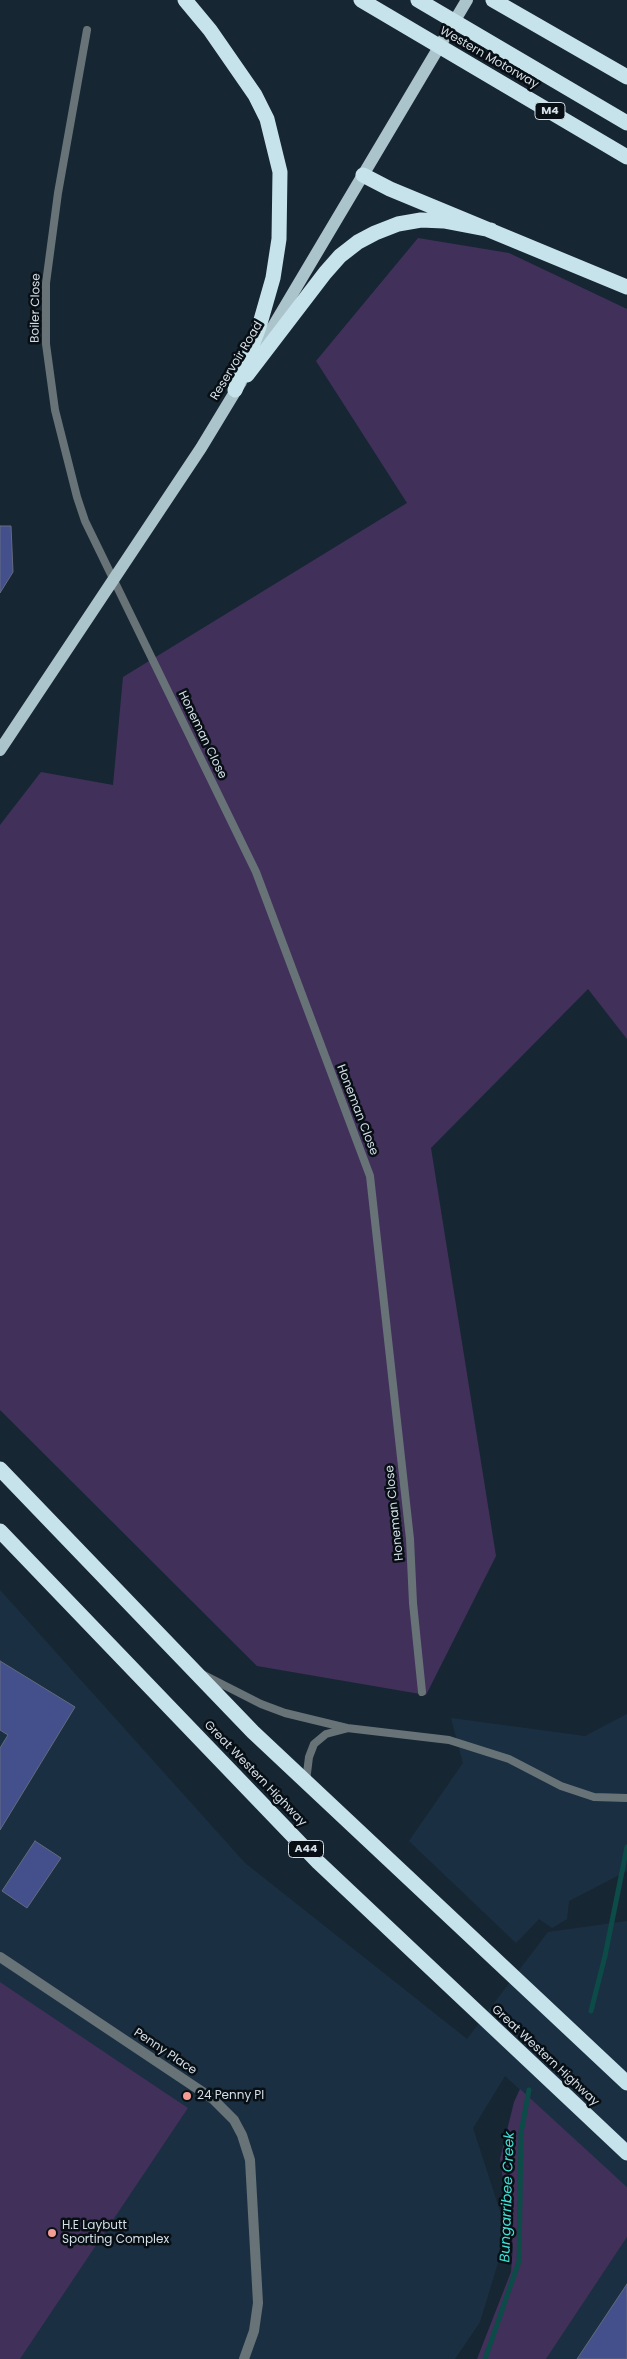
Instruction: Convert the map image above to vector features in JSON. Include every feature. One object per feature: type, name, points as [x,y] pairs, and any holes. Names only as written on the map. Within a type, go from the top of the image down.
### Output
[{"type":"highway","points":[[185,0],[225,50],[256,95],[267,119],[280,172],[279,239],[273,278],[259,327],[235,390]]},
{"type":"highway","name":"Western Motorway","points":[[361,0],[627,157]]},
{"type":"highway","points":[[493,0],[627,77]]},
{"type":"highway","name":"Western Motorway","points":[[422,2],[627,123]]},
{"type":"highway","points":[[363,176],[390,190],[627,286]]},
{"type":"highway","points":[[235,390],[325,273],[340,256],[358,242],[398,224],[421,220],[444,221],[491,230]]},
{"type":"highway","points":[[0,1469],[187,1666],[253,1732],[627,2083]]},
{"type":"highway","name":"Great Western Highway","points":[[0,1531],[318,1862],[627,2153]]},
{"type":"main road","name":"Reservoir Road","points":[[0,750],[201,448],[467,0]]},
{"type":"main road","name":"Reservoir Road","points":[[0,745],[14,727]]},
{"type":"street","name":"Penny Place","points":[[0,1957],[212,2099],[234,2120],[242,2135],[250,2160],[258,2303],[254,2331],[244,2359]]},
{"type":"lane","name":"Boiler Close","points":[[86,30],[50,247],[46,283],[46,344],[55,410],[77,497],[86,521],[114,577]]},
{"type":"lane","name":"Honeman Close","points":[[114,577],[256,872],[370,1176],[410,1539],[413,1603],[422,1692]]},
{"type":"lane","points":[[187,1666],[261,1704],[347,1728],[449,1740],[509,1759],[561,1786],[594,1796],[627,1798]]},
{"type":"lane","points":[[306,1782],[309,1757],[314,1744],[326,1734],[347,1728]]},
{"type":"shaded area","points":[[418,238],[509,253],[627,309],[627,1039],[588,989],[431,1148],[496,1556],[426,1695],[257,1666],[0,1410],[0,825],[41,772],[113,785],[123,677],[407,503],[316,361]]},
{"type":"shaded area","points":[[0,1590],[245,1863],[467,2039],[548,1932],[627,1921],[627,2187],[505,2076],[473,2128],[507,2233],[480,2322],[455,2359],[20,2359],[188,2108],[0,1982]]},
{"type":"shaded area","points":[[627,1714],[627,1871],[569,1901],[567,1919],[552,1928],[539,1919],[516,1943],[409,1841],[463,1763],[451,1718],[585,1736]]},
{"type":"shaded area","name":"H.E Laybutt Sporting Complex","points":[[0,1982],[188,2108],[20,2359],[0,2359]]},
{"type":"shaded area","points":[[520,2089],[627,2187],[627,2237],[546,2359],[477,2359],[511,2272],[513,2246],[500,2159],[514,2102]]},
{"type":"shaded area","points":[[627,2237],[627,2359],[546,2359]]},
{"type":"building","points":[[0,526],[11,526],[13,572],[0,593]]},
{"type":"building","points":[[0,1661],[75,1707],[0,1830],[0,1748],[8,1735],[0,1730]]},
{"type":"building","points":[[35,1841],[61,1858],[27,1908],[2,1891]]},
{"type":"building","points":[[627,2284],[627,2359],[577,2359]]},
{"type":"waterway","name":"Bungarribee Creek","points":[[591,2011],[605,1956],[627,1847]]},
{"type":"waterway","name":"Bungarribee Creek","points":[[485,2359],[519,2261],[521,2133],[529,2090]]},
{"type":"place","name":"24 Penny Pl","points":[[187,2096]]},
{"type":"place","name":"H.E Laybutt Sporting Complex","points":[[52,2233]]}]
